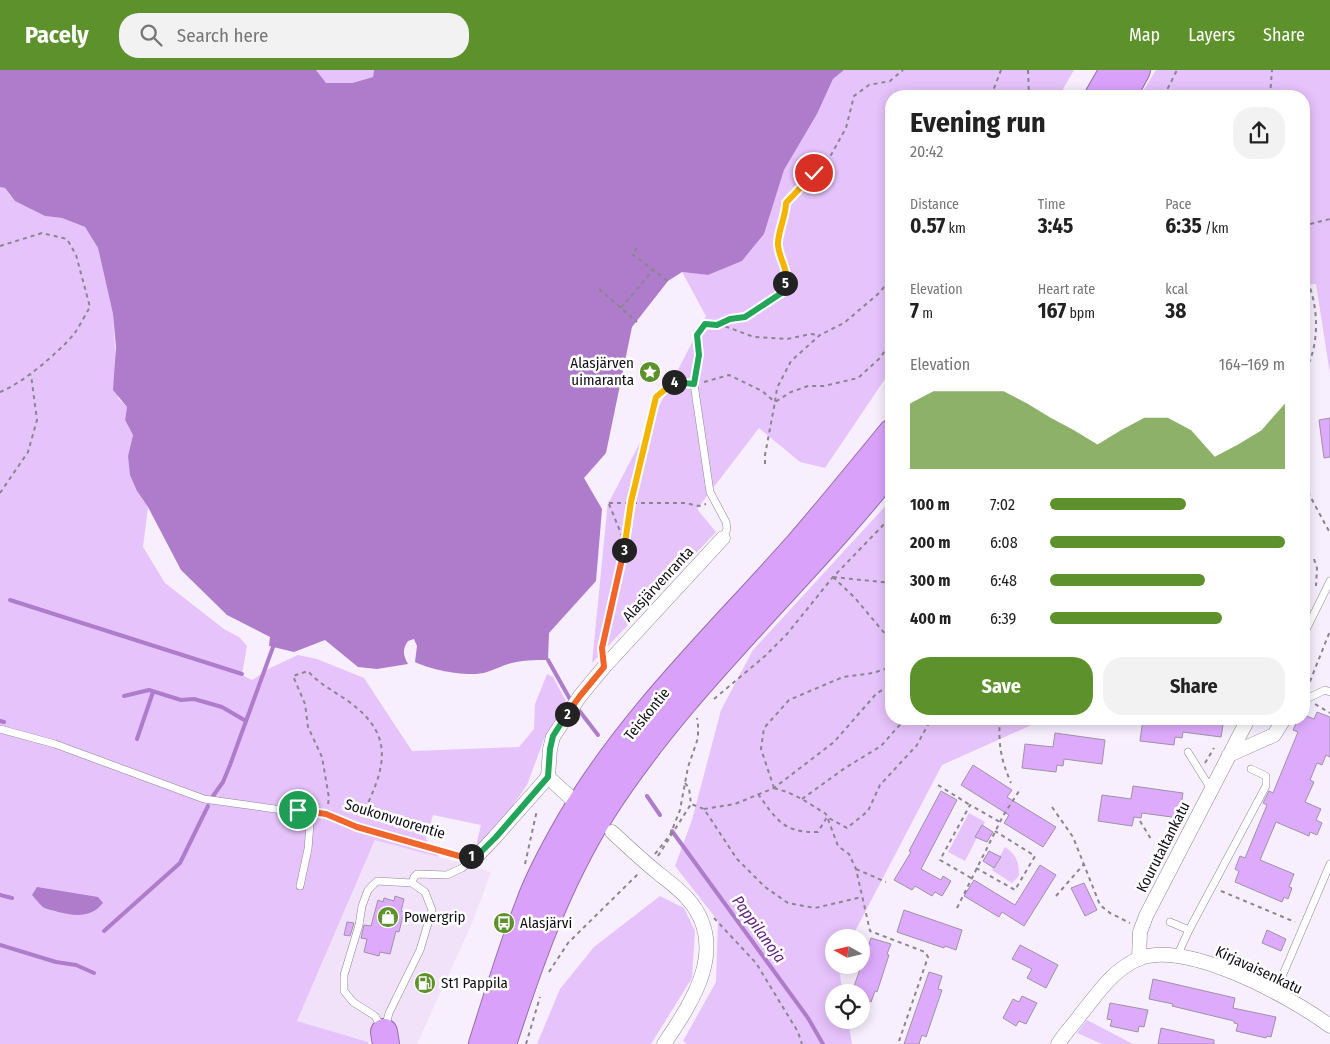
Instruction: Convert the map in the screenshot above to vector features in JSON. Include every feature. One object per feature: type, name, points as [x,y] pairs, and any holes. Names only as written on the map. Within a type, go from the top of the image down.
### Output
[{"type":"highway","points":[[1101,90],[1113,70]]},
{"type":"highway","points":[[1126,90],[1137,70]]},
{"type":"highway","name":"Teiskontie","points":[[482,1044],[529,903],[546,866],[598,777],[644,716],[691,661],[797,545],[885,440]]},
{"type":"highway","name":"Teiskontie","points":[[502,1044],[525,976],[558,893],[603,812],[649,746],[691,694],[817,556],[885,475]]},
{"type":"highway","points":[[463,1044],[470,1036],[475,1025],[517,913],[529,903]]},
{"type":"street","name":"Alasjärvenranta","points":[[548,777],[553,736],[580,696],[604,667],[723,538]]},
{"type":"street","name":"Kourutaltankatu","points":[[1139,959],[1141,929],[1157,892],[1245,725]]},
{"type":"street","points":[[1229,755],[1274,735],[1280,725]]},
{"type":"street","points":[[476,857],[548,777],[572,799]]},
{"type":"street","points":[[612,832],[687,898],[699,916],[705,936],[706,952],[703,974],[690,1004],[664,1044]]},
{"type":"street","name":"Kirjavaisenkatu","points":[[1058,1044],[1110,978],[1139,959],[1154,955],[1177,956],[1214,965],[1284,996],[1330,1026]]},
{"type":"lane","points":[[697,335],[699,355],[694,384],[710,492],[726,522],[723,538]]},
{"type":"lane","points":[[1310,622],[1330,581]]},
{"type":"lane","points":[[1310,696],[1324,690],[1330,692]]},
{"type":"lane","name":"Soukonvuorentie","points":[[0,729],[55,744],[204,799],[282,810],[304,809],[326,814],[357,827],[459,856],[476,857]]},
{"type":"lane","points":[[1188,752],[1212,789]]},
{"type":"lane","points":[[1177,956],[1266,786],[1266,776],[1251,769]]},
{"type":"lane","points":[[300,886],[308,849],[311,811]]},
{"type":"lane","points":[[412,883],[414,877],[418,874],[439,876],[454,873],[476,857]]},
{"type":"lane","points":[[1275,993],[1330,864]]},
{"type":"lane","points":[[377,881],[412,883],[425,892],[432,910],[420,950],[389,1013],[385,1038],[375,1016],[353,1002],[344,991],[344,975],[368,890],[377,881]]},
{"type":"lane","points":[[1170,922],[1189,930]]},
{"type":"path","points":[[717,325],[730,319],[745,317],[783,292],[787,276],[778,244],[786,203],[830,155],[846,128],[854,96],[869,85],[890,81],[903,70]]},
{"type":"path","points":[[993,90],[1001,70]]},
{"type":"path","points":[[1028,70],[1029,90]]},
{"type":"path","points":[[1167,90],[1177,70]]},
{"type":"path","points":[[1270,90],[1272,70]]},
{"type":"path","points":[[1310,224],[1330,218]]},
{"type":"path","points":[[0,246],[42,232],[67,239],[76,255],[90,307],[74,334],[31,375],[11,388],[0,392]]},
{"type":"path","points":[[637,248],[632,254],[668,281]]},
{"type":"path","points":[[621,308],[654,270]]},
{"type":"path","points":[[765,464],[777,388],[791,361],[820,335],[844,323],[878,294],[885,285]]},
{"type":"path","points":[[1310,286],[1317,319],[1312,361],[1310,364]]},
{"type":"path","points":[[599,289],[637,322]]},
{"type":"path","points":[[697,335],[705,324],[717,325],[754,337],[787,339],[811,334],[820,335]]},
{"type":"path","points":[[775,402],[791,392],[808,386],[824,386],[858,378],[880,358],[885,351]]},
{"type":"path","points":[[0,493],[28,452],[37,420],[31,375]]},
{"type":"path","points":[[604,667],[602,648],[625,543],[631,502],[656,397],[673,382],[694,384],[729,375],[762,391],[775,402]]},
{"type":"path","points":[[1310,496],[1330,532]]},
{"type":"path","points":[[625,543],[608,502],[685,503],[700,506]]},
{"type":"path","points":[[710,702],[765,656],[787,634],[833,577],[885,523]]},
{"type":"path","points":[[1314,559],[1317,568],[1316,609]]},
{"type":"path","points":[[833,577],[885,582]]},
{"type":"path","points":[[833,577],[855,598],[885,634]]},
{"type":"path","points":[[1310,685],[1330,631]]},
{"type":"path","points":[[774,788],[761,749],[764,728],[790,700],[843,677],[873,673],[885,669]]},
{"type":"path","points":[[326,814],[329,798],[322,757],[308,727],[305,704],[293,676],[308,671],[317,682],[350,702],[372,722],[380,735],[381,769],[377,785],[357,827]]},
{"type":"path","points":[[691,804],[704,809],[735,804],[774,788],[834,742],[876,694],[885,688]]},
{"type":"path","points":[[1310,701],[1321,709],[1330,712]]},
{"type":"path","points":[[802,799],[845,768],[881,746],[900,725]]},
{"type":"path","points":[[774,788],[802,799],[847,828],[868,811],[880,785],[917,745],[928,725]]},
{"type":"path","points":[[1000,725],[1002,761],[1011,783]]},
{"type":"path","points":[[1201,772],[1214,748]]},
{"type":"path","points":[[654,856],[657,858],[691,804],[688,788],[685,783]]},
{"type":"path","points":[[938,785],[1000,822]]},
{"type":"path","points":[[957,908],[1000,822],[1021,788]]},
{"type":"path","points":[[758,794],[776,819],[789,829],[803,833],[818,832],[828,817]]},
{"type":"path","points":[[970,805],[940,860],[971,878]]},
{"type":"path","points":[[1052,808],[1073,837],[1100,905],[1110,913],[1141,929]]},
{"type":"path","points":[[523,869],[537,809]]},
{"type":"path","points":[[704,809],[737,858],[765,887],[788,903],[815,908],[862,896]]},
{"type":"path","points":[[828,817],[838,846],[849,854],[856,870],[870,931],[925,952],[928,957],[898,1044]]},
{"type":"path","points":[[1140,820],[1151,839]]},
{"type":"path","points":[[976,868],[1015,890],[1035,856],[995,832]]},
{"type":"path","points":[[1056,896],[1084,864]]},
{"type":"path","points":[[856,870],[886,882]]},
{"type":"path","points":[[1212,887],[1304,926]]},
{"type":"path","points":[[708,912],[756,963],[798,1032],[802,1044]]},
{"type":"path","points":[[526,1044],[542,990]]},
{"type":"shaded area","points":[[0,70],[316,70],[326,83],[352,83],[373,77],[374,70],[844,70],[833,79],[817,114],[784,170],[764,234],[742,261],[708,275],[682,272],[668,281],[632,327],[606,453],[584,478],[602,509],[596,581],[549,633],[548,660],[516,662],[480,674],[461,674],[415,662],[417,646],[414,639],[408,641],[404,650],[408,664],[377,669],[358,667],[325,640],[294,652],[269,646],[270,637],[227,615],[181,570],[130,475],[128,456],[133,435],[125,420],[127,407],[113,390],[116,347],[113,314],[98,248],[85,227],[62,218],[45,216],[15,201],[5,188],[0,187]]},
{"type":"shaded area","points":[[316,70],[374,70],[373,77],[352,83],[325,83]]},
{"type":"shaded area","points":[[844,70],[1074,70],[1062,90],[885,90],[885,379],[825,468],[800,462],[759,428],[697,509],[716,532],[592,663],[608,501],[706,316],[682,272],[708,275],[742,261],[764,234],[784,170],[817,114],[833,79]]},
{"type":"shaded area","points":[[1156,70],[1330,70],[1330,374],[1316,284],[1310,284],[1310,90],[1144,90]]},
{"type":"shaded area","points":[[0,187],[5,188],[12,198],[45,216],[62,218],[85,227],[98,248],[113,314],[118,398],[127,407],[125,420],[133,435],[128,456],[138,492],[148,507],[143,547],[165,583],[224,629],[239,637],[247,646],[242,675],[252,680],[270,668],[298,655],[317,659],[364,678],[412,751],[519,747],[534,729],[535,704],[547,674],[553,677],[567,703],[544,739],[527,785],[506,815],[476,846],[481,825],[433,815],[426,839],[439,857],[375,840],[297,1021],[368,1042],[369,1044],[0,1044]]},
{"type":"shaded area","points":[[885,507],[885,725],[1032,725],[942,765],[856,929],[825,929],[825,974],[840,974],[842,984],[825,984],[825,1029],[850,1029],[852,1044],[687,1044],[683,1041],[716,982],[718,921],[675,866],[692,820],[721,710],[753,650]]},
{"type":"shaded area","points":[[969,813],[985,822],[965,861],[948,852]]},
{"type":"shaded area","points":[[376,839],[491,872],[472,923],[417,1044],[380,1044],[368,1042],[297,1021]]},
{"type":"shaded area","points":[[1005,847],[1015,856],[1019,867],[1019,876],[1012,883],[992,870]]},
{"type":"shaded area","points":[[37,887],[98,897],[103,903],[93,911],[82,915],[58,912],[46,909],[32,895]]},
{"type":"shaded area","points":[[660,896],[684,908],[695,931],[692,978],[651,1044],[537,1044],[560,989],[594,947]]},
{"type":"shaded area","points":[[1087,1020],[1133,1044],[1102,1044],[1077,1033]]},
{"type":"building","points":[[1330,418],[1330,457],[1324,458],[1319,420]]},
{"type":"building","points":[[1317,712],[1330,717],[1330,757],[1326,755],[1322,765],[1317,763],[1310,780],[1314,782],[1305,802],[1321,809],[1316,820],[1322,823],[1317,835],[1310,832],[1309,836],[1276,822],[1260,860],[1294,874],[1289,887],[1292,888],[1288,899],[1284,897],[1282,902],[1235,882],[1239,871],[1235,869],[1240,856],[1245,858],[1267,805],[1263,803],[1269,791],[1273,793],[1298,732],[1293,730],[1295,725],[1310,725],[1310,717],[1314,719]]},
{"type":"building","points":[[1142,725],[1223,725],[1221,737],[1183,732],[1182,738],[1175,737],[1174,745],[1140,741]]},
{"type":"building","points":[[1055,733],[1105,740],[1102,764],[1064,759],[1063,766],[1057,765],[1056,772],[1022,768],[1025,744],[1053,747]]},
{"type":"building","points":[[973,765],[1012,790],[1007,797],[1056,827],[1043,847],[1004,823],[1009,815],[961,785]]},
{"type":"building","points":[[1133,786],[1183,793],[1179,818],[1142,813],[1141,818],[1134,817],[1132,826],[1098,821],[1102,795],[1131,799]]},
{"type":"building","points":[[941,791],[957,800],[921,869],[941,880],[943,876],[951,881],[942,896],[935,892],[932,896],[915,886],[912,890],[894,880],[911,852],[909,851]]},
{"type":"building","points":[[982,825],[993,832],[987,842],[975,837]]},
{"type":"building","points":[[989,851],[1001,857],[994,868],[983,861]]},
{"type":"building","points":[[1040,865],[1056,875],[1024,926],[1002,912],[999,917],[964,896],[974,880],[1015,905]]},
{"type":"building","points":[[1084,883],[1097,910],[1085,916],[1071,888]]},
{"type":"building","points":[[395,896],[404,899],[401,911],[404,912],[399,932],[396,931],[390,954],[380,952],[379,956],[364,952],[367,939],[361,938],[364,925],[371,926],[378,900],[383,902],[384,898],[394,901]]},
{"type":"building","points":[[904,910],[962,930],[956,950],[945,946],[944,948],[897,932]]},
{"type":"building","points":[[347,922],[354,923],[350,936],[344,935]]},
{"type":"building","points":[[1267,930],[1286,939],[1281,951],[1262,943]]},
{"type":"building","points":[[871,938],[891,944],[877,992],[875,991],[871,1002],[870,984],[855,984],[858,974],[870,974]]},
{"type":"building","points":[[1020,945],[1058,965],[1046,988],[1027,978],[1032,969],[1012,959]]},
{"type":"building","points":[[929,972],[942,976],[938,989],[942,990],[926,1037],[922,1035],[919,1044],[904,1044]]},
{"type":"building","points":[[422,975],[433,980],[428,992],[416,986]]},
{"type":"building","points":[[1153,979],[1235,998],[1233,1008],[1276,1017],[1271,1037],[1267,1036],[1266,1038],[1236,1031],[1238,1024],[1234,1023],[1234,1021],[1149,999]]},
{"type":"building","points":[[1022,996],[1037,1003],[1026,1024],[1019,1021],[1016,1026],[1003,1018],[1013,999],[1019,1002]]},
{"type":"building","points":[[1110,1003],[1148,1010],[1144,1027],[1139,1026],[1138,1032],[1110,1026],[1112,1020],[1107,1019]]},
{"type":"building","points":[[1161,1028],[1214,1040],[1214,1044],[1158,1044]]},
{"type":"waterway","points":[[10,600],[242,674]]},
{"type":"waterway","points":[[213,796],[223,782],[230,765],[273,647]]},
{"type":"waterway","name":"Pappilanoja","points":[[548,660],[571,701]]},
{"type":"waterway","points":[[124,696],[149,690],[181,700],[194,699],[222,707],[246,721]]},
{"type":"waterway","points":[[137,739],[153,692]]},
{"type":"waterway","name":"Pappilanoja","points":[[578,709],[598,735]]},
{"type":"waterway","points":[[0,721],[4,722]]},
{"type":"waterway","name":"Pappilanoja","points":[[647,796],[660,815]]},
{"type":"waterway","points":[[104,931],[180,863],[208,806]]},
{"type":"waterway","name":"Pappilanoja","points":[[672,831],[808,1018],[823,1044]]},
{"type":"waterway","points":[[0,895],[12,898]]},
{"type":"waterway","points":[[0,945],[56,962],[76,965],[94,973]]},
{"type":"place","name":"Alasjärven uimaranta","points":[[650,372]]},
{"type":"place","name":"Powergrip","points":[[388,917]]},
{"type":"place","name":"Alasjärvi","points":[[504,923]]},
{"type":"place","name":"St1 Pappila","points":[[425,983]]},
{"type":"route","points":[[298,810],[304,809],[326,814],[357,827],[459,856],[476,857],[548,777],[553,736],[580,696],[604,667],[602,648],[625,543],[631,502],[656,397],[673,382],[694,384],[699,355],[697,335],[705,324],[717,325],[730,319],[745,317],[783,292],[787,276],[778,244],[786,203],[814,173]]}]
